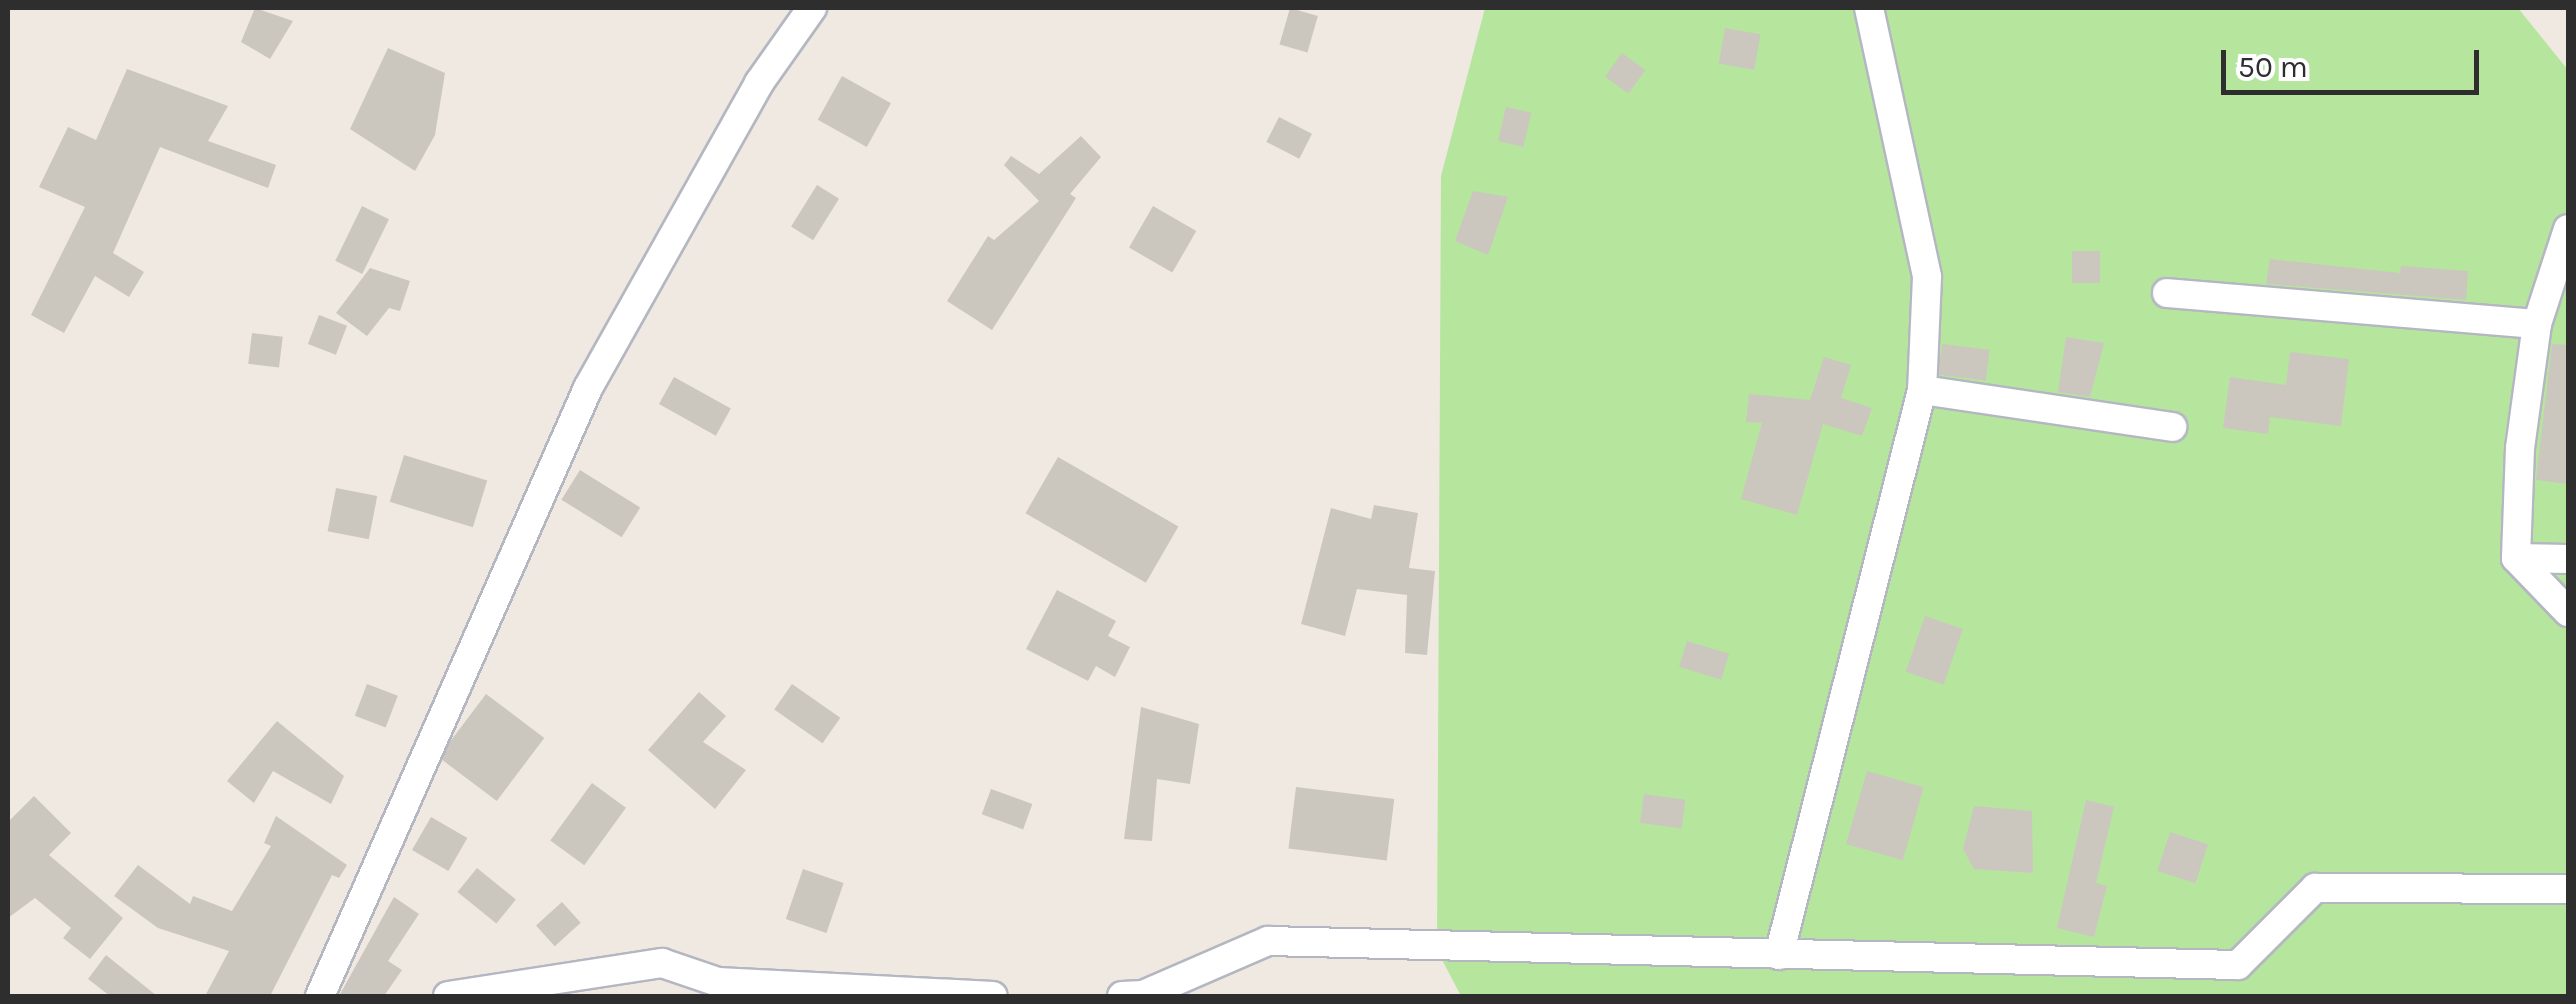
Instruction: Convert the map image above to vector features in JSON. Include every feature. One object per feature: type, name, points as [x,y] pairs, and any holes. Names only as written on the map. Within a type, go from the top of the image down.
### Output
[{"type":"street","points":[[320,996],[588,388],[759,83],[812,8]]},
{"type":"street","points":[[1779,955],[1922,390],[1927,277],[1868,8]]},
{"type":"street","points":[[2568,229],[2538,324],[2520,448],[2516,558],[2568,612]]},
{"type":"street","points":[[2167,293],[2538,324]]},
{"type":"street","points":[[1922,390],[2172,428]]},
{"type":"street","points":[[2516,558],[2568,559]]},
{"type":"street","points":[[1122,996],[1143,995],[1268,942],[2238,964],[2315,888],[2568,889]]},
{"type":"street","points":[[448,996],[662,963],[729,989],[993,996]]},
{"type":"green space","points":[[1485,8],[2518,8],[2568,70],[2568,996],[1461,996],[1437,950],[1441,176]]},
{"type":"building","points":[[255,8],[293,21],[270,59],[241,42]]},
{"type":"building","points":[[1290,8],[1318,16],[1307,53],[1280,45]]},
{"type":"building","points":[[1725,28],[1760,34],[1754,70],[1719,63]]},
{"type":"building","points":[[388,48],[445,73],[435,135],[415,171],[350,129]]},
{"type":"building","points":[[1622,53],[1645,70],[1628,94],[1605,76]]},
{"type":"building","points":[[127,69],[228,106],[208,141],[276,165],[268,188],[160,147],[113,253],[144,272],[129,297],[95,276],[64,333],[31,315],[85,207],[39,187],[68,127],[96,140]]},
{"type":"building","points":[[842,76],[891,103],[867,147],[818,120]]},
{"type":"building","points":[[1506,107],[1531,113],[1523,147],[1498,141]]},
{"type":"building","points":[[1279,117],[1312,134],[1299,159],[1266,142]]},
{"type":"building","points":[[1081,136],[1101,157],[1070,194],[1076,198],[992,330],[947,301],[988,236],[994,240],[1039,201],[1004,165],[1011,156],[1039,174]]},
{"type":"building","points":[[817,185],[839,199],[813,240],[791,227]]},
{"type":"building","points":[[1473,191],[1508,197],[1488,255],[1455,241]]},
{"type":"building","points":[[362,206],[389,219],[362,274],[335,261]]},
{"type":"building","points":[[1153,206],[1196,231],[1172,273],[1129,248]]},
{"type":"building","points":[[2072,251],[2100,251],[2100,283],[2072,283]]},
{"type":"building","points":[[2270,259],[2400,273],[2401,266],[2468,271],[2466,300],[2266,284]]},
{"type":"building","points":[[370,268],[410,281],[400,311],[389,308],[367,336],[336,313]]},
{"type":"building","points":[[319,315],[347,326],[336,355],[308,344]]},
{"type":"building","points":[[252,333],[283,337],[279,368],[248,364]]},
{"type":"building","points":[[2066,337],[2104,343],[2090,397],[2058,392]]},
{"type":"building","points":[[1942,344],[1990,350],[1986,381],[1938,375]]},
{"type":"building","points":[[2552,344],[2568,345],[2568,484],[2536,480]]},
{"type":"building","points":[[2290,352],[2349,359],[2341,426],[2270,417],[2268,434],[2223,428],[2230,377],[2286,385]]},
{"type":"building","points":[[1824,357],[1851,365],[1841,398],[1872,408],[1862,436],[1823,424],[1797,515],[1741,499],[1762,423],[1746,422],[1749,394],[1810,400]]},
{"type":"building","points":[[674,377],[731,409],[716,436],[659,404]]},
{"type":"building","points":[[404,455],[487,480],[473,527],[390,502]]},
{"type":"building","points":[[1058,457],[1178,526],[1146,583],[1026,513]]},
{"type":"building","points":[[580,470],[640,508],[622,537],[561,500]]},
{"type":"building","points":[[336,488],[377,496],[369,539],[328,531]]},
{"type":"building","points":[[1374,505],[1418,513],[1409,568],[1435,571],[1427,655],[1405,653],[1407,595],[1357,589],[1345,636],[1301,624],[1331,508],[1371,519]]},
{"type":"building","points":[[1057,590],[1116,621],[1108,636],[1130,647],[1115,677],[1096,666],[1088,681],[1026,649]]},
{"type":"building","points":[[1925,616],[1963,629],[1944,685],[1906,672]]},
{"type":"building","points":[[1687,641],[1729,654],[1721,680],[1679,667]]},
{"type":"building","points":[[367,684],[398,696],[386,728],[355,716]]},
{"type":"building","points":[[792,684],[840,718],[823,743],[774,709]]},
{"type":"building","points":[[699,692],[726,716],[703,742],[746,770],[715,809],[648,750]]},
{"type":"building","points":[[486,694],[544,738],[497,801],[438,757]]},
{"type":"building","points":[[1141,707],[1199,724],[1190,784],[1157,779],[1152,841],[1124,839]]},
{"type":"building","points":[[277,721],[344,776],[331,804],[273,771],[254,803],[227,781]]},
{"type":"building","points":[[1867,771],[1924,787],[1903,860],[1846,844]]},
{"type":"building","points":[[592,783],[626,808],[584,865],[550,840]]},
{"type":"building","points":[[1296,787],[1394,799],[1387,861],[1288,849]]},
{"type":"building","points":[[991,789],[1032,804],[1023,829],[982,814]]},
{"type":"building","points":[[1644,794],[1686,800],[1682,829],[1640,823]]},
{"type":"building","points":[[34,796],[71,833],[49,855],[123,918],[90,959],[63,938],[71,928],[35,898],[8,918],[8,822]]},
{"type":"building","points":[[2086,800],[2114,807],[2096,883],[2107,886],[2094,937],[2057,928]]},
{"type":"building","points":[[1974,806],[2032,811],[2033,873],[1974,869],[1963,849]]},
{"type":"building","points":[[276,816],[347,865],[339,878],[332,875],[270,996],[205,996],[229,951],[158,928],[114,896],[138,865],[190,904],[193,896],[232,911],[271,846],[264,843]]},
{"type":"building","points":[[431,817],[467,838],[448,871],[412,850]]},
{"type":"building","points":[[2170,832],[2208,844],[2195,883],[2157,871]]},
{"type":"building","points":[[477,868],[516,899],[496,924],[457,892]]},
{"type":"building","points":[[803,869],[844,883],[826,933],[786,919]]},
{"type":"building","points":[[394,897],[419,914],[388,961],[402,970],[384,996],[339,996]]},
{"type":"building","points":[[562,902],[581,923],[555,946],[536,925]]},
{"type":"building","points":[[106,955],[157,996],[110,996],[88,979]]}]
